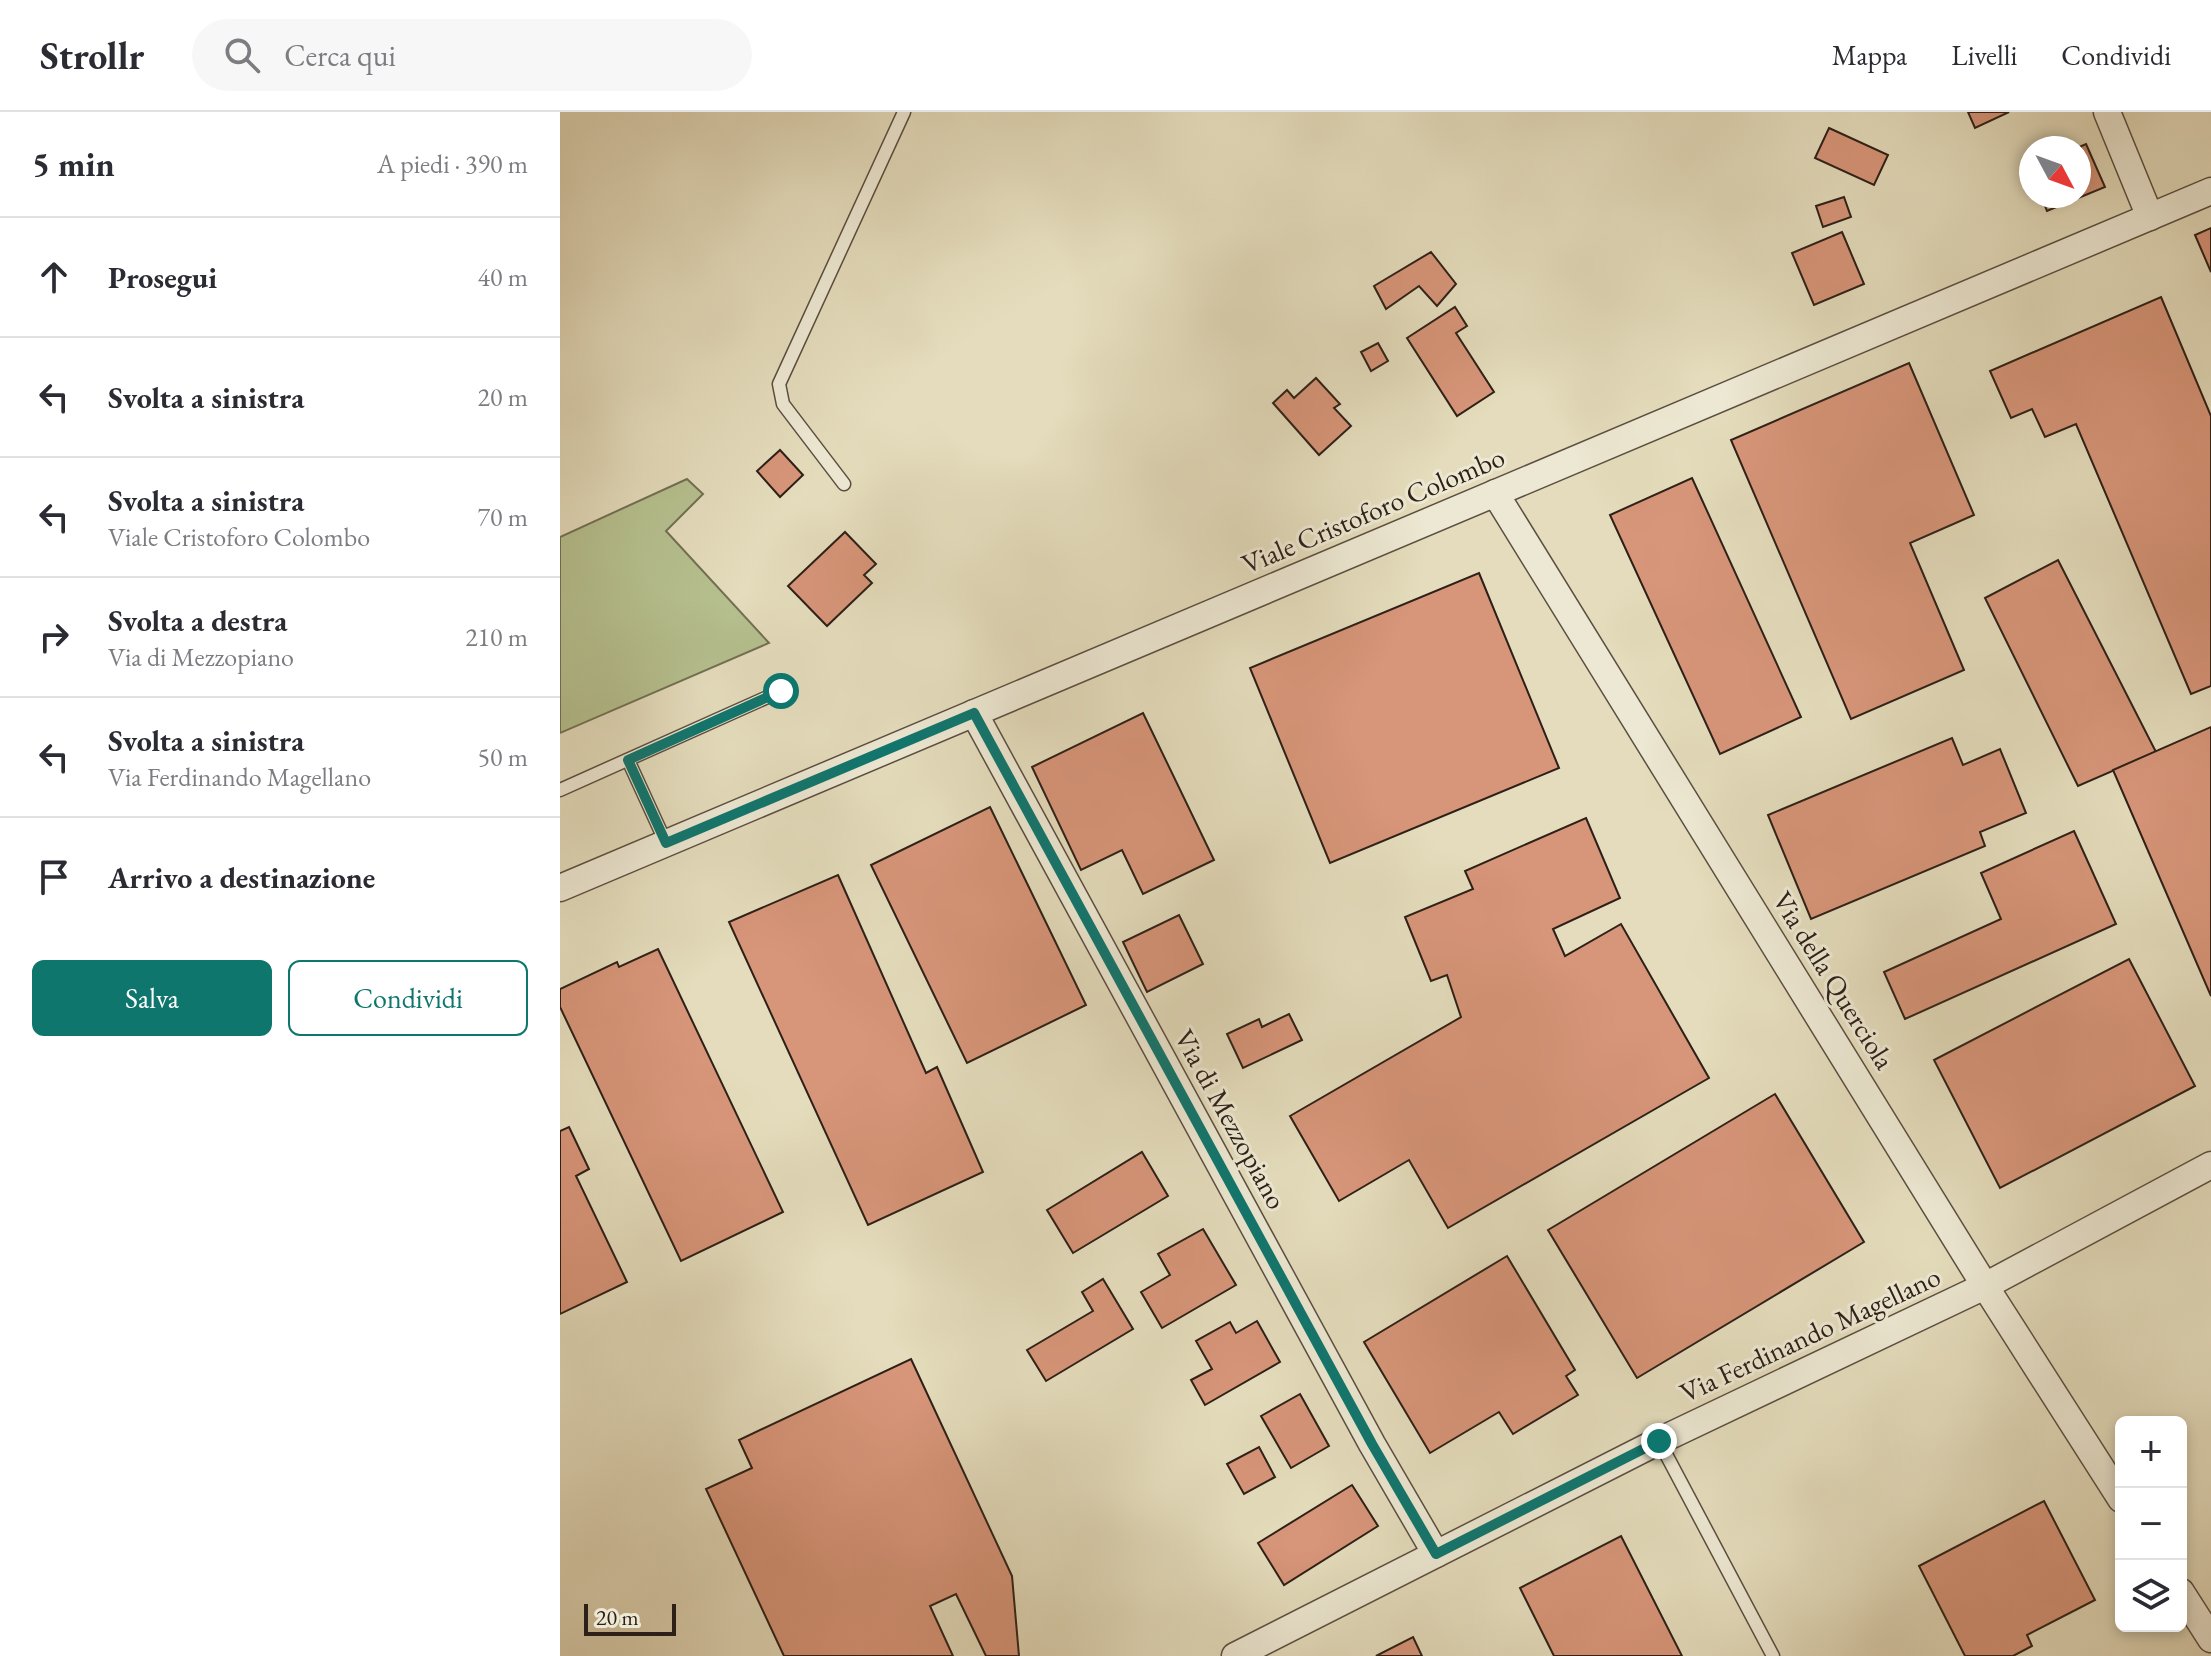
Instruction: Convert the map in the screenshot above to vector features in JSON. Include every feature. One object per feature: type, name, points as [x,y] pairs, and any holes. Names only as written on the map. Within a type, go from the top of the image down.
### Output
[{"type":"street","points":[[2107,112],[2150,217]]},
{"type":"street","name":"Viale Cristoforo Colombo","points":[[560,888],[2211,191]]},
{"type":"street","name":"Via della Querciola","points":[[1495,493],[1985,1286],[2115,1490]]},
{"type":"street","name":"Via di Mezzopiano","points":[[974,713],[1364,1431],[1436,1554]]},
{"type":"street","name":"Via Ferdinando Magellano","points":[[1235,1656],[1659,1441],[1985,1286],[2211,1165]]},
{"type":"street","points":[[2187,1600],[2208,1630]]},
{"type":"lane","points":[[844,484],[783,404],[779,384],[904,112]]},
{"type":"lane","points":[[560,790],[781,691]]},
{"type":"lane","points":[[628,760],[666,843]]},
{"type":"lane","points":[[1659,1441],[1773,1656]]},
{"type":"green space","points":[[687,479],[703,494],[666,531],[769,643],[560,733],[560,537]]},
{"type":"building","points":[[1968,112],[2009,112],[1975,128]]},
{"type":"building","points":[[1829,128],[1888,155],[1874,185],[1815,158]]},
{"type":"building","points":[[2091,155],[2105,187],[2091,193]]},
{"type":"building","points":[[1844,197],[1851,217],[1823,227],[1816,206]]},
{"type":"building","points":[[2211,228],[2211,272],[2195,235]]},
{"type":"building","points":[[1842,232],[1864,284],[1814,305],[1792,253]]},
{"type":"building","points":[[1431,252],[1456,284],[1437,306],[1419,286],[1386,309],[1374,286]]},
{"type":"building","points":[[2161,297],[2211,416],[2211,686],[2191,694],[2076,424],[2045,437],[2032,409],[2011,418],[1990,371]]},
{"type":"building","points":[[1455,307],[1467,326],[1456,333],[1494,392],[1457,416],[1407,338]]},
{"type":"building","points":[[1378,343],[1388,361],[1371,371],[1361,352]]},
{"type":"building","points":[[1909,363],[1974,515],[1910,543],[1964,670],[1851,719],[1731,440]]},
{"type":"building","points":[[1316,378],[1340,404],[1334,408],[1351,426],[1319,455],[1273,403],[1287,390],[1294,398]]},
{"type":"building","points":[[780,450],[803,475],[780,497],[757,471]]},
{"type":"building","points":[[1692,478],[1801,717],[1720,754],[1610,515]]},
{"type":"building","points":[[845,532],[876,564],[864,575],[872,583],[827,626],[788,586]]},
{"type":"building","points":[[2058,560],[2156,752],[2078,786],[1985,598]]},
{"type":"building","points":[[1479,573],[1559,768],[1330,863],[1250,668]]},
{"type":"building","points":[[1143,713],[1214,860],[1143,894],[1122,850],[1081,870],[1032,767]]},
{"type":"building","points":[[2211,727],[2211,996],[2113,770]]},
{"type":"building","points":[[1952,738],[1963,765],[2000,749],[2026,813],[1980,832],[1985,846],[1811,919],[1768,815]]},
{"type":"building","points":[[990,807],[1086,1005],[967,1063],[871,865]]},
{"type":"building","points":[[1586,818],[1620,898],[1553,929],[1565,956],[1621,924],[1709,1078],[1448,1228],[1409,1160],[1339,1201],[1290,1116],[1461,1017],[1447,975],[1431,981],[1405,917],[1473,889],[1465,871]]},
{"type":"building","points":[[2074,831],[2116,924],[1905,1019],[1884,972],[2001,919],[1981,873]]},
{"type":"building","points":[[838,875],[926,1073],[937,1067],[983,1172],[868,1225],[729,922]]},
{"type":"building","points":[[1179,915],[1203,964],[1147,992],[1123,942]]},
{"type":"building","points":[[658,949],[783,1212],[681,1261],[560,1007],[560,989],[617,962],[619,967]]},
{"type":"building","points":[[2129,959],[2195,1086],[2000,1188],[1934,1060]]},
{"type":"building","points":[[1289,1014],[1302,1040],[1243,1068],[1227,1034],[1259,1019],[1262,1027]]},
{"type":"building","points":[[1775,1094],[1864,1242],[1637,1378],[1548,1230]]},
{"type":"building","points":[[569,1127],[589,1169],[576,1176],[627,1282],[560,1314],[560,1131]]},
{"type":"building","points":[[1142,1152],[1168,1196],[1073,1253],[1047,1210]]},
{"type":"building","points":[[1203,1229],[1236,1285],[1162,1328],[1141,1292],[1170,1275],[1158,1254]]},
{"type":"building","points":[[1507,1256],[1575,1370],[1566,1376],[1578,1395],[1513,1434],[1499,1412],[1430,1453],[1364,1342]]},
{"type":"building","points":[[1103,1279],[1133,1329],[1046,1381],[1027,1350],[1093,1311],[1082,1292]]},
{"type":"building","points":[[1257,1321],[1280,1362],[1205,1405],[1191,1380],[1212,1369],[1196,1341],[1230,1322],[1236,1333]]},
{"type":"building","points":[[911,1359],[1012,1576],[1019,1656],[986,1656],[956,1594],[930,1606],[953,1656],[784,1656],[706,1489],[752,1468],[739,1440]]},
{"type":"building","points":[[1300,1394],[1329,1446],[1291,1468],[1261,1416]]},
{"type":"building","points":[[1259,1447],[1275,1477],[1244,1494],[1227,1464]]},
{"type":"building","points":[[1352,1485],[1378,1526],[1284,1585],[1258,1543]]},
{"type":"building","points":[[2044,1501],[2095,1600],[2027,1635],[2032,1646],[2013,1656],[1965,1656],[1919,1566]]},
{"type":"building","points":[[1621,1536],[1682,1656],[1554,1656],[1520,1588]]},
{"type":"building","points":[[1413,1637],[1422,1656],[1376,1656]]},
{"type":"route","points":[[781,691],[628,760],[666,843],[974,713],[1372,1444],[1436,1554],[1659,1441]]}]
